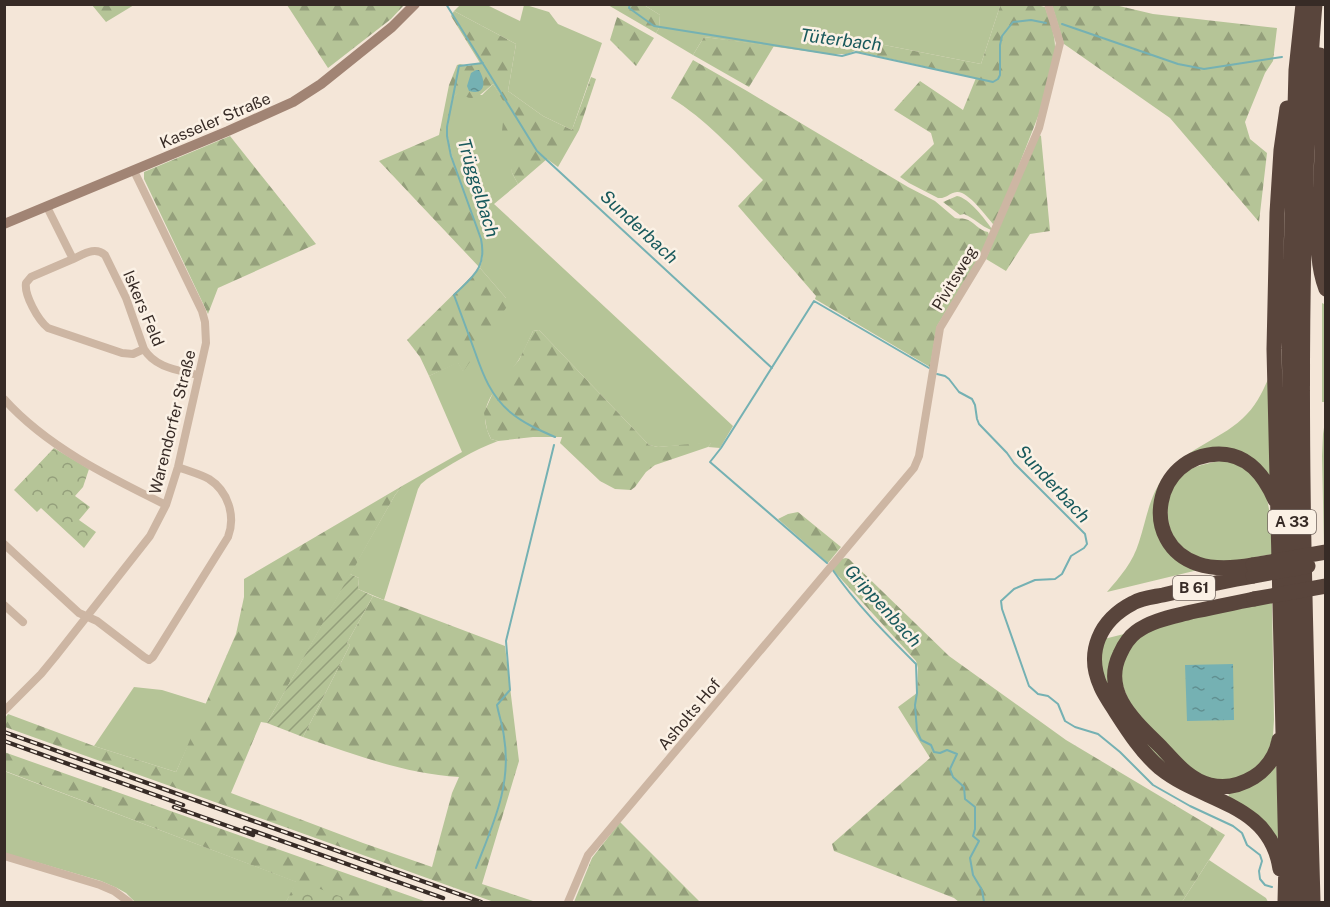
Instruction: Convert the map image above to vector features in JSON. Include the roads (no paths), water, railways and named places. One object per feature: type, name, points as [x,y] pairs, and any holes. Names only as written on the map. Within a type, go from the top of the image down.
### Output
[{"type":"highway","name":"A 33","points":[[1290,902],[1289,335],[1296,70],[1311,5]]},
{"type":"highway","name":"A 33","points":[[1311,5],[1302,341],[1304,546],[1313,903]]},
{"type":"highway","points":[[1311,5],[1320,48],[1322,85],[1318,259],[1326,289]]},
{"type":"highway","points":[[1290,902],[1286,861],[1274,349],[1281,150],[1286,111],[1296,70]]},
{"type":"highway","points":[[1277,504],[1269,487],[1249,462],[1224,454],[1204,455],[1182,466],[1173,474],[1163,494],[1160,514],[1168,539],[1182,556],[1200,565],[1253,570],[1326,552]]},
{"type":"highway","name":"B 61","points":[[1290,902],[1272,843],[1261,828],[1250,816],[1239,809],[1179,781],[1144,752],[1129,733],[1101,687],[1094,659],[1097,641],[1103,628],[1113,616],[1135,601],[1253,570],[1326,562]]},
{"type":"highway","points":[[1282,717],[1275,755],[1261,772],[1233,786],[1210,785],[1188,775],[1125,708],[1117,691],[1115,679],[1117,661],[1126,641],[1141,628],[1164,618],[1326,586]]},
{"type":"street","name":"Kasseler Straße","points":[[4,225],[300,98],[392,27],[415,4]]},
{"type":"street","name":"Pivitsweg","points":[[844,550],[917,463],[940,328],[983,257],[1039,128],[1060,43],[1048,4]]},
{"type":"street","name":"Warendorfer Straße","points":[[4,711],[45,669],[150,536],[166,505],[178,467],[206,343],[205,322],[202,311],[134,171]]},
{"type":"street","points":[[47,207],[73,259]]},
{"type":"street","name":"Iskers Feld","points":[[144,349],[133,354],[122,353],[52,330],[43,324],[26,292],[26,283],[31,277],[94,250],[102,252],[126,298],[144,349],[151,358],[164,366],[198,375]]},
{"type":"street","points":[[4,399],[50,441],[166,505]]},
{"type":"street","points":[[4,544],[79,613],[97,621],[147,659],[151,659],[228,537],[232,523],[231,510],[222,492],[208,479],[178,467]]},
{"type":"street","name":"Asholts Hof","points":[[568,903],[588,855],[844,550]]},
{"type":"street","points":[[4,605],[23,622]]},
{"type":"street","points":[[4,856],[100,885],[114,891],[129,903]]},
{"type":"water","points":[[479,70],[481,74],[483,86],[479,91],[469,91],[467,86],[471,73]]},
{"type":"water","points":[[1233,664],[1234,720],[1187,721],[1185,665]]},
{"type":"waterway","name":"Sunderbach","points":[[446,4],[537,151],[772,368]]},
{"type":"waterway","name":"Tüterbach","points":[[630,4],[629,8],[654,26],[842,56],[856,52],[993,82],[1000,75],[1002,36],[1013,22],[1031,20],[1046,23]]},
{"type":"waterway","name":"Tüterbach","points":[[1062,24],[1178,64],[1204,69],[1282,57]]},
{"type":"waterway","name":"Trüggelbach","points":[[483,63],[459,66],[447,127],[451,156],[481,239],[482,249],[477,271],[454,295],[488,385],[503,406],[520,420],[555,437]]},
{"type":"waterway","name":"Trüggelbach","points":[[827,563],[710,462],[814,301],[929,368]]},
{"type":"waterway","name":"Sunderbach","points":[[937,374],[945,376],[959,392],[972,399],[979,424],[1014,463],[1085,534],[1087,544],[1071,556],[1062,574],[1055,579],[1035,580],[1014,589],[1001,601],[1029,686],[1038,694],[1048,696],[1058,704],[1065,721],[1075,727],[1098,734],[1153,785],[1190,806],[1233,826],[1242,833],[1247,845],[1260,855],[1262,861],[1259,871],[1260,879],[1265,885],[1272,887]]},
{"type":"waterway","name":"Trüggelbach","points":[[476,868],[503,788],[506,755],[497,705],[510,690],[506,641],[554,445]]},
{"type":"waterway","name":"Grippenbach","points":[[832,569],[861,607],[916,664],[917,731],[921,740],[931,745],[934,752],[940,753],[947,750],[957,754],[950,769],[953,777],[964,787],[965,799],[975,807],[973,836],[979,841],[970,858],[973,875],[982,890],[984,902]]},
{"type":"railway","points":[[4,732],[481,902]]},
{"type":"railway","points":[[4,741],[183,805]]},
{"type":"railway","points":[[174,807],[253,835]]},
{"type":"railway","points":[[245,828],[443,898]]}]
